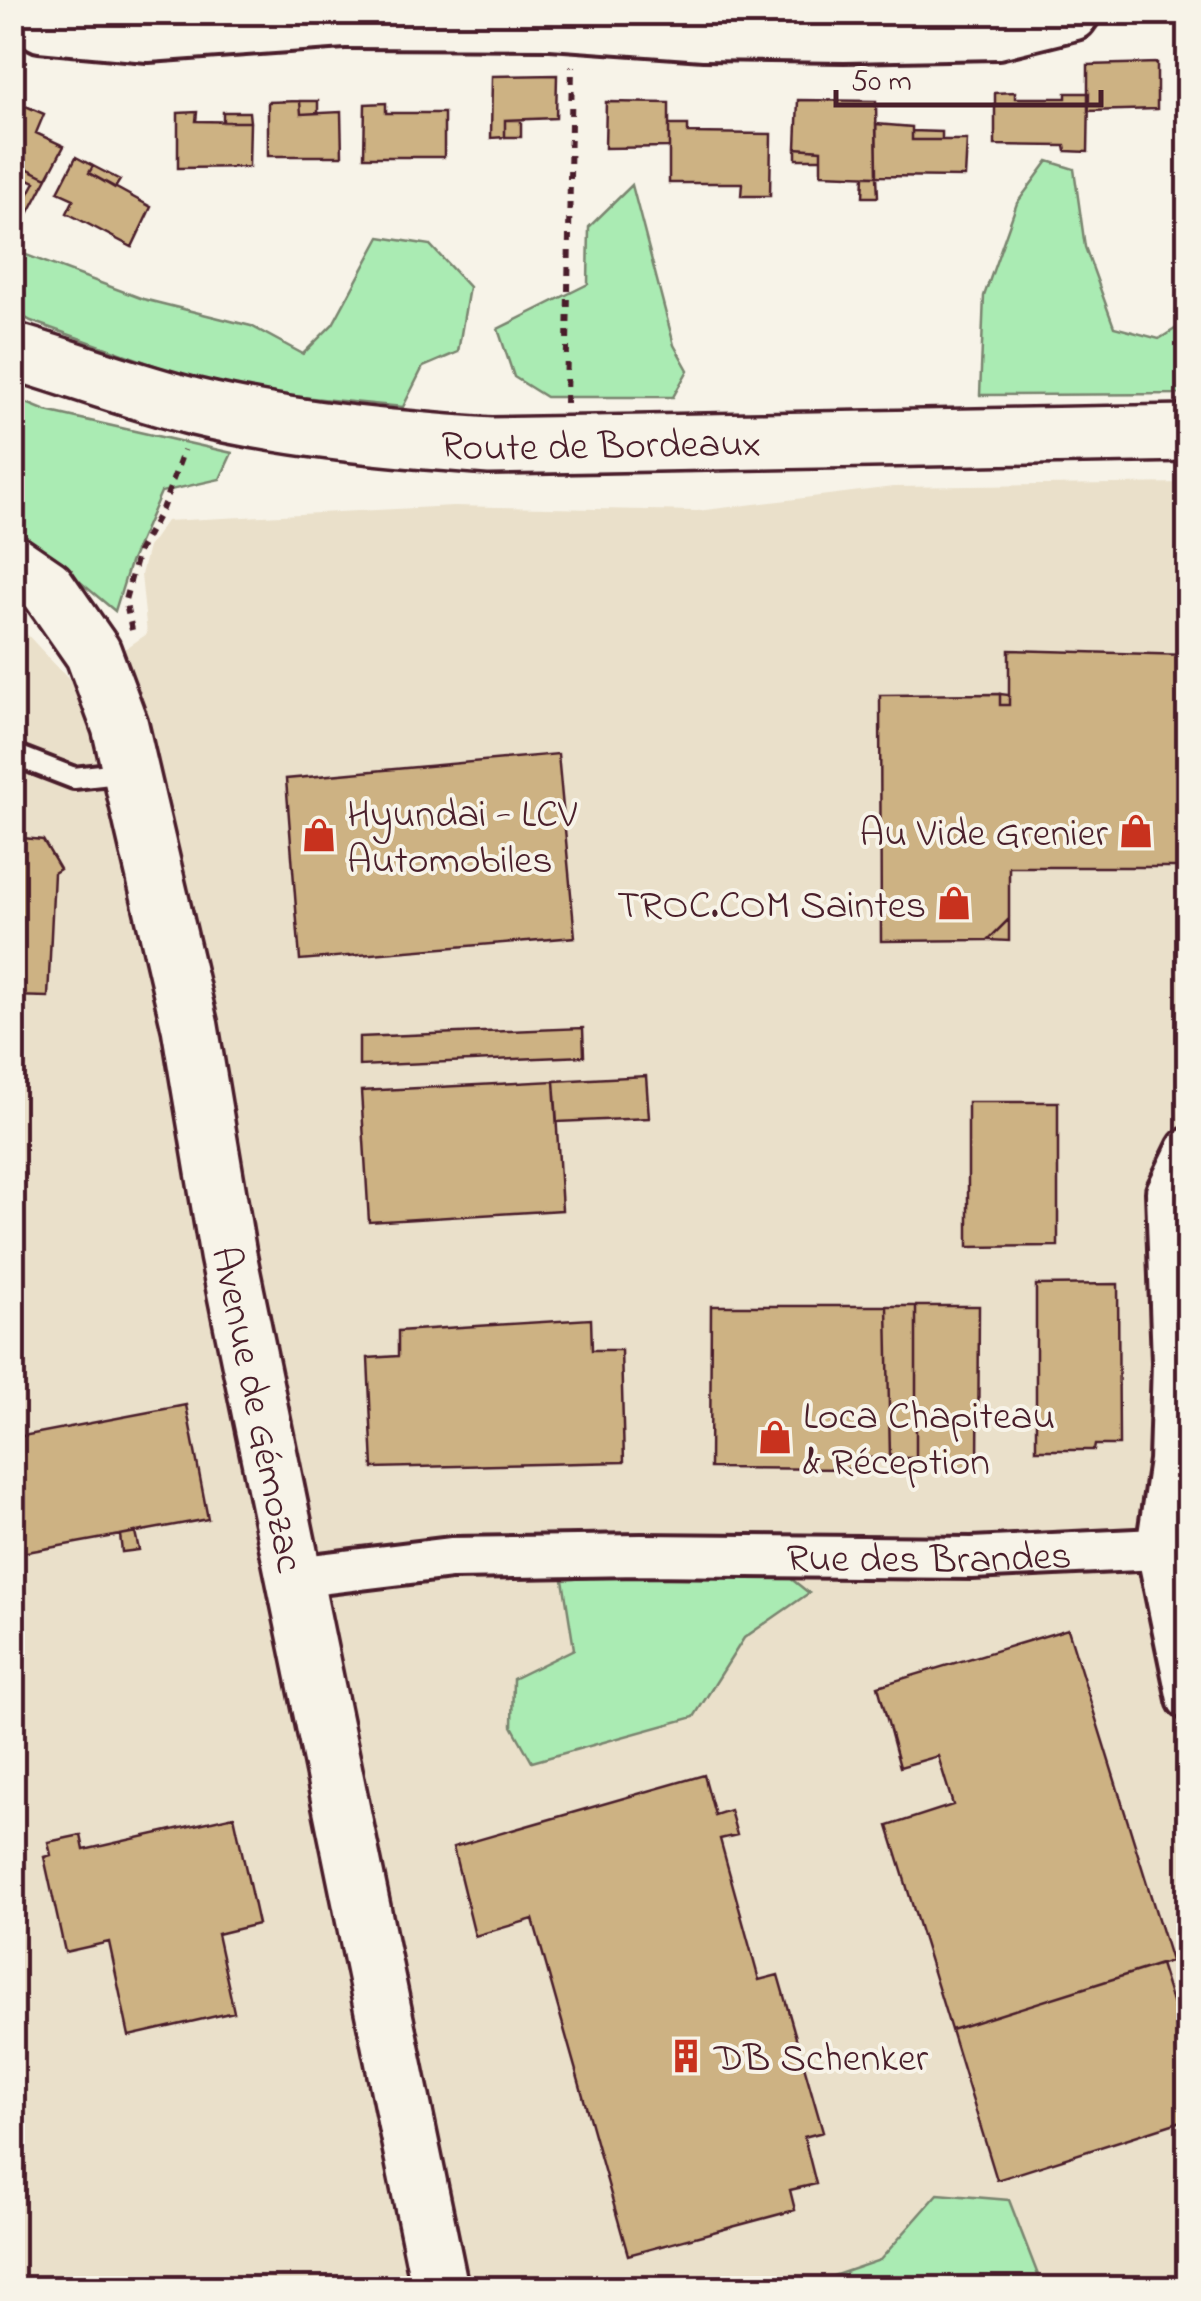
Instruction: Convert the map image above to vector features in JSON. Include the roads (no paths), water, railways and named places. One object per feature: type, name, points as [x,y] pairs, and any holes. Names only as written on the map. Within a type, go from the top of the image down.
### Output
[{"type":"main road","name":"Route de Bordeaux","points":[[16,351],[96,380],[200,408],[417,441],[565,446],[1188,433]]},
{"type":"main road","name":"Avenue de Gémozac","points":[[12,562],[47,587],[93,653],[120,726],[190,1027],[228,1255],[440,2288]]},
{"type":"street","points":[[12,13],[40,30],[148,41],[346,20],[573,29],[772,26],[998,38],[1075,19],[1080,12]]},
{"type":"street","points":[[1188,1149],[1168,1192],[1170,1461],[1157,1549],[1184,1654],[1188,1699]]},
{"type":"street","name":"Rue des Brandes","points":[[295,1578],[450,1558],[972,1558],[1157,1549]]},
{"type":"lane","points":[[12,778],[21,758],[74,778],[130,772]]},
{"type":"place","name":"Au Vide Grenier","points":[[1136,831]]},
{"type":"place","name":"Hyundai - LCV Automobiles","points":[[319,835]]},
{"type":"place","name":"TROC.COM Saintes","points":[[954,903]]},
{"type":"place","name":"Loca Chapiteau & Réception","points":[[775,1437]]},
{"type":"place","name":"DB Schenker","points":[[686,2056]]}]
